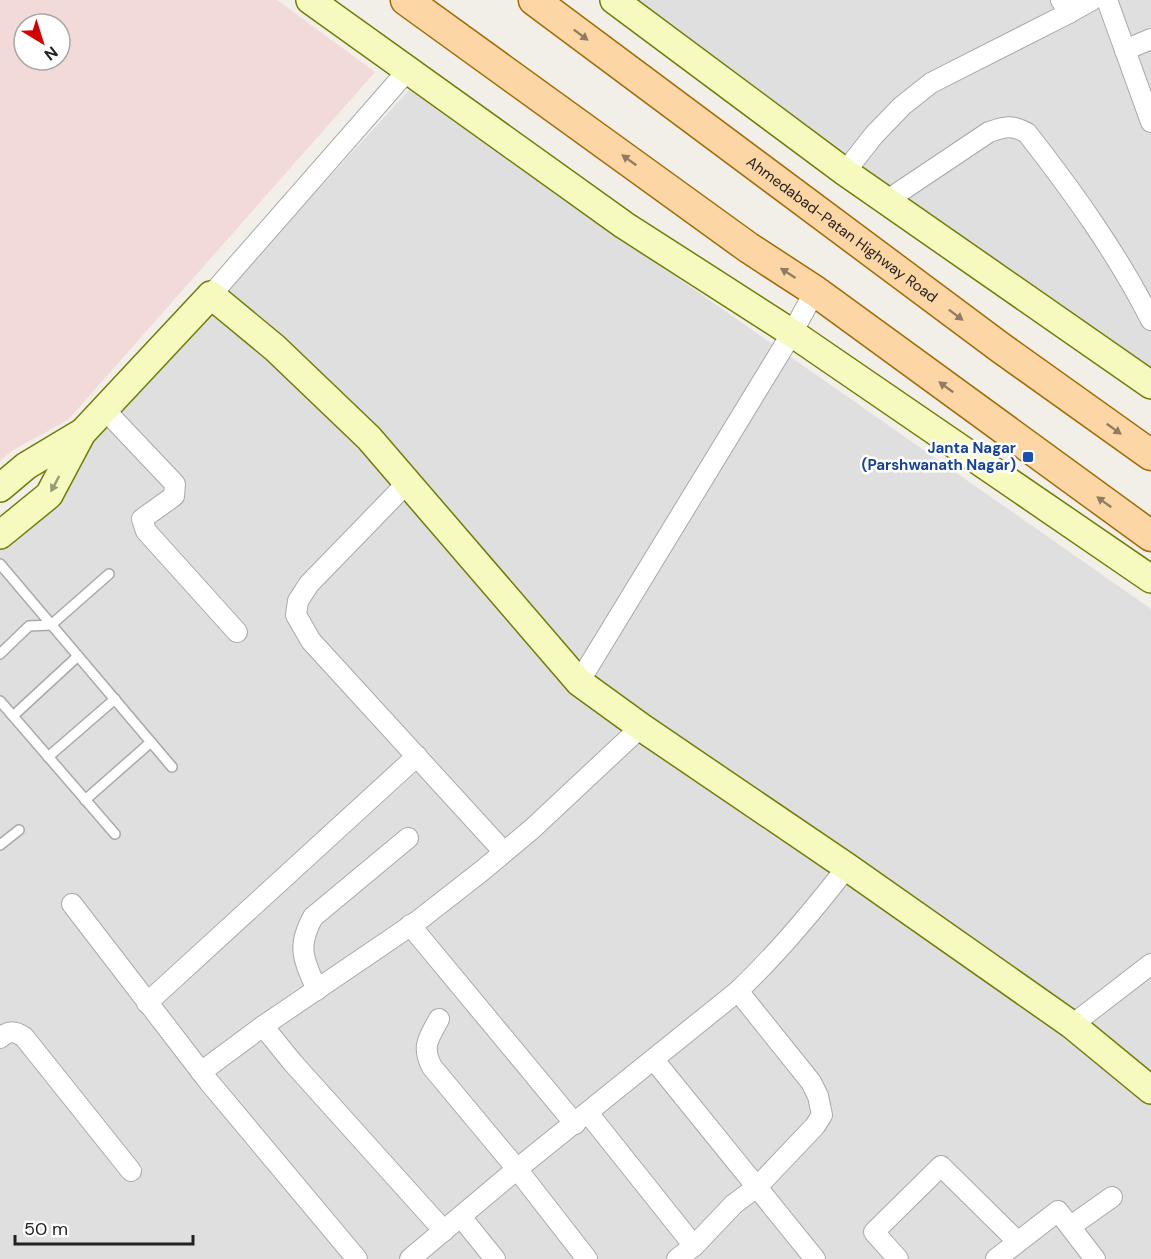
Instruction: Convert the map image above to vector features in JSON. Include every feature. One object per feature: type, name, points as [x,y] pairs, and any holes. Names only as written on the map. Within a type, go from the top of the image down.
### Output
[{"type":"main road","points":[[406,0],[740,241],[815,291],[1151,536]]},
{"type":"main road","name":"Ahmedabad-Patan Highway Road","points":[[534,0],[1001,348],[1151,455]]},
{"type":"street","points":[[310,0],[624,225],[792,333],[1151,579]]},
{"type":"street","points":[[614,0],[845,172],[1151,385]]},
{"type":"street","points":[[845,172],[874,135],[902,106],[931,83],[1065,7],[1092,0]]},
{"type":"street","points":[[1107,0],[1151,122]]},
{"type":"street","points":[[1125,50],[1151,39]]},
{"type":"street","points":[[0,535],[49,495],[82,433],[211,295],[408,70]]},
{"type":"street","points":[[886,201],[989,132],[1006,126],[1016,126],[1027,133],[1086,211],[1148,309]]},
{"type":"street","points":[[579,682],[792,333],[815,291]]},
{"type":"street","points":[[211,295],[322,391],[408,482],[579,682],[1072,1025],[1151,1090]]},
{"type":"street","points":[[104,409],[174,484],[174,496],[142,519],[146,531],[237,632]]},
{"type":"street","points":[[0,488],[26,466],[82,433]]},
{"type":"street","points":[[408,482],[309,584],[298,601],[296,615],[311,641],[504,852]]},
{"type":"street","points":[[201,1072],[263,1026],[410,925],[504,852],[532,829],[641,727]]},
{"type":"street","points":[[147,1003],[417,756]]},
{"type":"street","points":[[317,990],[305,962],[303,945],[304,933],[313,917],[408,838]]},
{"type":"street","points":[[410,1259],[738,991],[801,925],[847,867]]},
{"type":"street","points":[[72,904],[201,1072],[357,1259]]},
{"type":"street","points":[[410,925],[694,1246]]},
{"type":"street","points":[[1072,1025],[1151,964]]},
{"type":"street","points":[[677,1259],[694,1246],[734,1204],[757,1187],[815,1126],[822,1115],[818,1096],[811,1082],[738,991]]},
{"type":"street","points":[[439,1019],[426,1042],[426,1056],[432,1067],[518,1169],[587,1259]]},
{"type":"street","points":[[263,1026],[292,1063],[444,1231]]},
{"type":"street","points":[[0,1038],[6,1032],[16,1032],[24,1037],[131,1171]]},
{"type":"street","points":[[654,1060],[813,1258]]},
{"type":"street","points":[[898,1259],[874,1232],[941,1166],[1017,1241]]},
{"type":"street","points":[[1071,1226],[1112,1197]]},
{"type":"street","points":[[996,1259],[1058,1211],[1095,1259]]},
{"type":"street","points":[[461,1217],[495,1259]]},
{"type":"lane","points":[[0,564],[172,767]]},
{"type":"lane","points":[[0,654],[29,626],[51,625],[109,574]]},
{"type":"lane","points":[[13,716],[78,656]]},
{"type":"lane","points":[[48,757],[115,699]]},
{"type":"lane","points":[[0,701],[115,834]]},
{"type":"lane","points":[[85,800],[151,742]]},
{"type":"lane","points":[[0,845],[19,830]]},
{"type":"shaded area","points":[[0,0],[277,0],[375,72],[68,420],[13,450],[0,461]]},
{"type":"shaded area","points":[[630,0],[1151,0],[1151,375]]},
{"type":"shaded area","points":[[409,90],[1151,609],[1151,1259],[0,1259],[0,550],[60,502],[90,439]]},
{"type":"place","name":"Janta Nagar (Parshwanath Nagar)","points":[[1028,457]]}]
